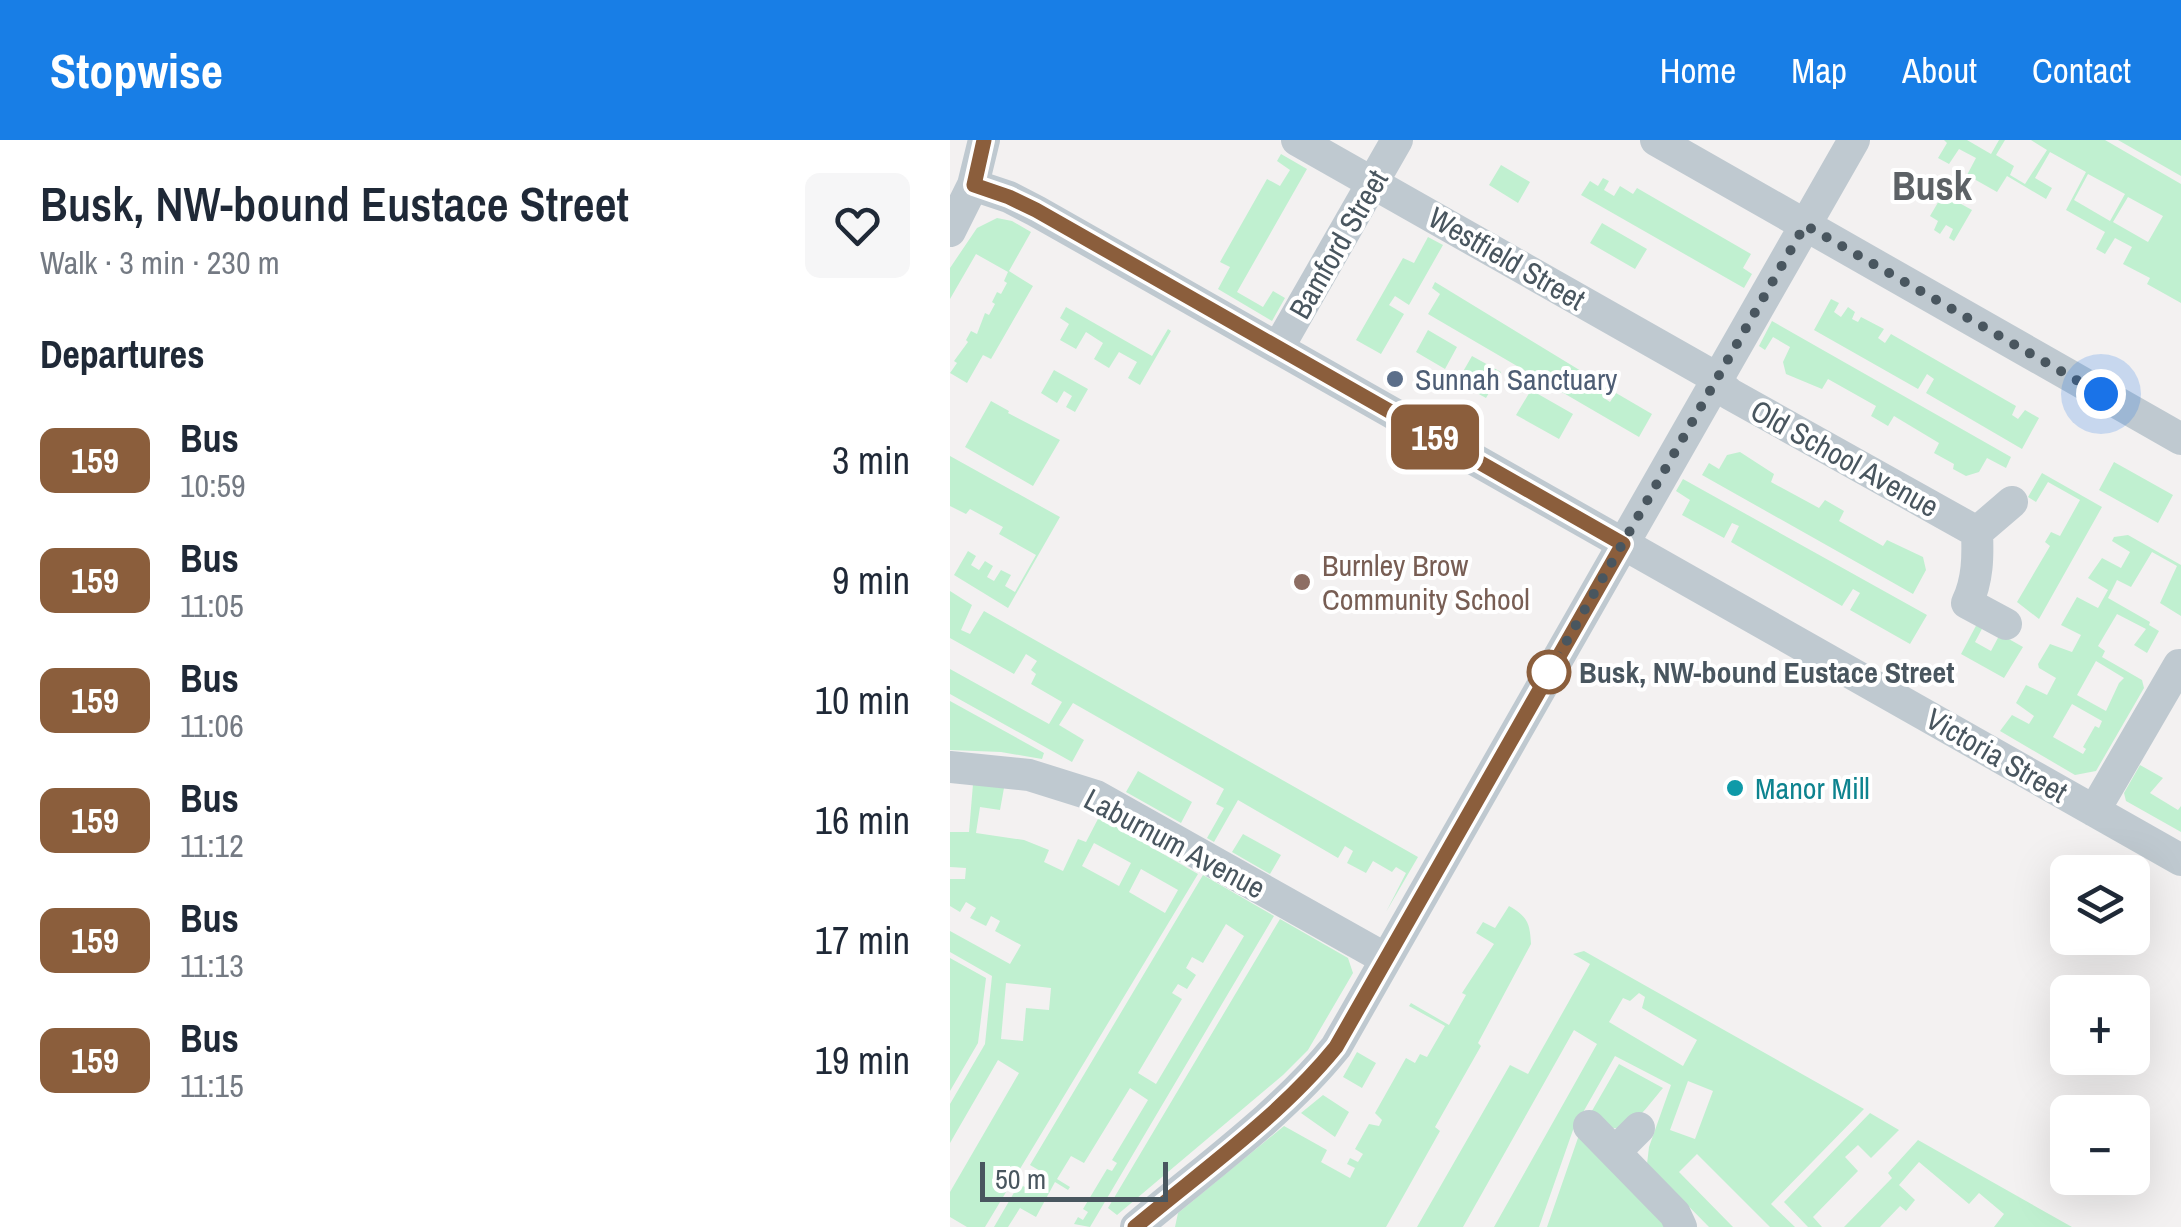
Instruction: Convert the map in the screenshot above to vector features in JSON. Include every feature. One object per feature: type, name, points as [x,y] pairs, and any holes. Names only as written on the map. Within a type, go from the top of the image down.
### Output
[{"type":"street","points":[[950,230],[974,185],[984,140]]},
{"type":"street","name":"Westfield Street","points":[[1296,140],[1716,380]]},
{"type":"street","name":"Bamford Street","points":[[1278,348],[1396,140]]},
{"type":"street","points":[[1656,140],[2181,440]]},
{"type":"street","points":[[1141,1225],[1316,1071],[1336,1047],[1854,140]]},
{"type":"street","name":"Victoria Street","points":[[974,185],[1036,210],[2181,860]]},
{"type":"street","name":"Old School Avenue","points":[[1716,380],[1730,394],[1976,532]]},
{"type":"street","points":[[2006,624],[1967,603],[1976,573],[1976,532],[2012,502]]},
{"type":"street","points":[[2094,811],[2179,665]]},
{"type":"street","name":"Laburnum Avenue","points":[[950,767],[1029,774],[1096,796],[1386,960]]},
{"type":"street","points":[[1588,1126],[1674,1214],[1681,1227]]},
{"type":"street","points":[[1616,1152],[1638,1128]]},
{"type":"green space","points":[[1944,140],[1967,140],[1991,154],[1999,140],[2005,140],[1996,155],[2014,166],[2010,175],[2025,184],[2047,150],[2031,140],[2105,140],[2181,184],[2181,303],[2147,284],[2150,278],[2123,264],[2132,247],[2115,238],[2105,254],[2096,249],[2105,232],[2066,210],[2086,172],[2050,152],[2035,178],[2052,188],[2046,199],[2007,176],[1997,192],[1967,175],[1976,158],[1959,149],[1949,164],[1938,158],[1947,143]],"holes":[[[2088,174],[2125,194],[2110,221],[2074,200]],[[2128,197],[2163,216],[2148,242],[2113,222]]]},
{"type":"green space","points":[[2118,140],[2181,140],[2181,176]]},
{"type":"green space","points":[[1281,154],[1307,169],[1237,292],[1263,307],[1273,291],[1285,298],[1272,321],[1218,289],[1230,267],[1220,262],[1267,179],[1280,186],[1290,170],[1277,161]]},
{"type":"green space","points":[[1501,165],[1530,182],[1518,203],[1489,185]]},
{"type":"green space","points":[[1603,178],[1609,181],[1604,190],[1614,196],[1620,186],[1633,194],[1637,188],[1751,254],[1743,268],[1752,274],[1744,288],[1581,195],[1590,181],[1598,186]]},
{"type":"green space","points":[[1943,194],[1972,210],[1954,241],[1949,238],[1953,229],[1946,225],[1940,234],[1934,230],[1938,221],[1930,216]]},
{"type":"green space","points":[[997,218],[1031,232],[1009,271],[1033,286],[991,359],[983,355],[967,383],[950,373],[957,363],[954,361],[971,331],[977,334],[985,313],[989,315],[997,292],[1001,294],[1007,283],[1004,281],[1008,272],[976,254],[950,299],[950,268],[977,228]]},
{"type":"green space","points":[[1602,223],[1647,249],[1635,269],[1590,243]]},
{"type":"green space","points":[[1428,237],[1443,245],[1409,305],[1395,296],[1389,305],[1404,314],[1381,354],[1356,340],[1403,258],[1414,263]]},
{"type":"green space","points":[[1435,282],[1609,388],[1604,398],[1610,402],[1616,393],[1652,414],[1639,437],[1428,314],[1440,294],[1432,288]]},
{"type":"green space","points":[[1831,299],[1839,303],[1834,312],[1841,317],[1848,307],[1855,312],[1852,319],[1858,322],[1861,317],[1884,329],[1878,338],[1885,343],[1891,334],[2016,406],[2012,415],[2018,419],[2025,410],[2039,418],[2022,449],[1926,393],[1934,379],[1927,374],[1918,389],[1814,330]]},
{"type":"green space","points":[[1066,307],[1152,356],[1168,329],[1171,331],[1140,385],[1128,378],[1137,362],[1119,352],[1109,368],[1094,359],[1103,343],[1086,332],[1076,349],[1060,340],[1069,324],[1060,318]]},
{"type":"green space","points":[[1772,321],[2011,457],[2006,468],[1987,458],[1979,472],[1966,476],[1934,453],[1939,443],[1894,416],[1888,426],[1871,416],[1876,406],[1828,379],[1822,389],[1786,374],[1783,362],[1790,347],[1773,337],[1765,350],[1759,346]]},
{"type":"green space","points":[[1428,330],[1457,347],[1445,369],[1416,352]]},
{"type":"green space","points":[[1472,356],[1501,372],[1486,398],[1457,382]]},
{"type":"green space","points":[[1054,370],[1088,389],[1075,412],[1066,407],[1072,396],[1064,391],[1057,403],[1041,393]]},
{"type":"green space","points":[[1531,390],[1573,414],[1559,439],[1516,415]]},
{"type":"green space","points":[[991,401],[1060,440],[1033,486],[965,447]]},
{"type":"green space","points":[[1740,452],[1774,474],[1771,482],[1819,508],[1825,500],[1844,511],[1839,521],[1883,546],[1887,540],[1923,557],[1926,570],[1913,594],[1702,475],[1709,463],[1719,469],[1727,455]]},
{"type":"green space","points":[[950,456],[1060,517],[1008,608],[954,575],[968,551],[976,556],[971,565],[979,570],[985,561],[993,566],[987,577],[994,581],[1001,570],[1011,575],[1005,586],[1015,592],[1036,555],[999,534],[1003,527],[970,509],[966,514],[950,506]]},
{"type":"green space","points":[[2114,462],[2173,495],[2158,523],[2099,490]]},
{"type":"green space","points":[[2042,473],[2102,507],[2039,619],[2017,602],[2050,546],[2045,542],[2051,532],[2060,536],[2080,500],[2048,482],[2036,502],[2028,497]]},
{"type":"green space","points":[[1683,479],[1927,615],[1910,644],[1850,610],[1860,593],[1853,589],[1842,606],[1731,542],[1739,526],[1732,523],[1724,538],[1682,515],[1690,500],[1676,491]]},
{"type":"green space","points":[[2128,535],[2181,565],[2181,616],[2160,603],[2177,566],[2152,552],[2131,587],[2117,580],[2108,598],[2159,631],[2147,653],[2134,645],[2146,629],[2117,614],[2098,646],[2105,651],[2102,657],[2142,680],[2144,688],[2096,771],[2075,775],[2000,731],[2012,715],[2029,724],[2034,716],[2016,703],[2026,685],[2047,695],[2056,678],[2038,664],[2050,644],[2072,652],[2081,635],[2061,625],[2077,597],[2098,608],[2108,590],[2088,578],[2102,558],[2121,568],[2130,552],[2112,541],[2114,537]],"holes":[[[2096,661],[2124,678],[2106,711],[2077,695]],[[2072,704],[2102,721],[2099,728],[2095,726],[2083,754],[2053,737]]]},
{"type":"green space","points":[[950,591],[972,605],[961,630],[970,634],[984,611],[1418,857],[1386,912],[1406,873],[1396,867],[1392,872],[1373,861],[1366,873],[1347,863],[1353,851],[1345,846],[1338,858],[1238,800],[1214,842],[1207,838],[1224,808],[1216,804],[1224,789],[1073,703],[1059,725],[1084,740],[1072,762],[950,694],[950,669],[1049,724],[1062,702],[1031,684],[1036,674],[1031,670],[1037,661],[1026,654],[1014,674],[950,638]]},
{"type":"green space","points":[[1978,622],[1984,625],[1975,642],[1991,651],[2000,634],[2023,647],[2004,678],[1961,654]]},
{"type":"green space","points":[[950,701],[1044,753],[1042,759],[950,750]]},
{"type":"green space","points":[[2140,765],[2163,778],[2150,793],[2178,810],[2181,806],[2181,832],[2126,801],[2124,793]]},
{"type":"green space","points":[[1138,771],[1192,802],[1181,823],[1126,792]]},
{"type":"green space","points":[[973,784],[1004,788],[1000,810],[980,807],[976,833],[1024,840],[1049,850],[1044,862],[1063,871],[1078,839],[1086,842],[1099,817],[1198,874],[985,1227],[967,1227],[950,1217],[950,1192],[1019,1073],[998,1060],[950,1143],[950,1104],[985,1044],[992,976],[950,952],[950,931],[1010,964],[1021,945],[995,931],[1000,921],[991,916],[986,926],[970,918],[976,908],[966,902],[960,912],[950,906],[950,879],[965,879],[966,868],[950,867],[950,832],[969,832]],"holes":[[[1094,843],[1131,863],[1119,886],[1082,866]],[[1141,869],[1178,890],[1165,913],[1129,892]],[[1006,983],[1051,988],[1049,1010],[1026,1008],[1023,1041],[1001,1039]]]},
{"type":"green space","points":[[1243,834],[1281,855],[1270,874],[1232,852]]},
{"type":"green space","points":[[1203,875],[1274,916],[1090,1227],[1074,1224],[1088,1212],[1083,1209],[1107,1169],[1112,1171],[1117,1163],[1112,1160],[1148,1100],[1130,1088],[1084,1163],[1071,1156],[1057,1179],[1070,1187],[1068,1190],[1055,1182],[1036,1217],[1020,1208],[1008,1227],[994,1227],[1019,1184],[1031,1190],[1042,1172],[1030,1165]],"holes":[[[1226,924],[1244,936],[1156,1084],[1138,1073],[1182,999],[1172,993],[1178,984],[1187,989],[1196,975],[1186,968],[1192,957],[1203,963]]]},
{"type":"green space","points":[[1509,906],[1526,921],[1531,944],[1478,1043],[1481,1046],[1435,1127],[1440,1131],[1386,1227],[1175,1227],[1178,1213],[1284,1126],[1327,1150],[1321,1162],[1350,1178],[1355,1168],[1347,1164],[1350,1158],[1358,1162],[1363,1154],[1355,1149],[1369,1124],[1379,1126],[1382,1120],[1375,1113],[1406,1058],[1415,1063],[1420,1054],[1427,1057],[1445,1026],[1409,1006],[1411,1003],[1449,1025],[1466,995],[1462,993],[1494,944],[1476,933],[1483,922],[1495,928]]},
{"type":"green space","points":[[1280,919],[1348,958],[1353,973],[1308,1050],[1117,1215],[1108,1208]]},
{"type":"green space","points":[[1584,951],[1864,1109],[1771,1204],[1795,1227],[1770,1227],[1697,1154],[1679,1172],[1733,1227],[1709,1227],[1647,1164],[1649,1147],[1671,1085],[1615,1056],[1573,1130],[1539,1227],[1494,1227],[1597,1044],[1574,1030],[1463,1227],[1417,1227],[1510,1065],[1528,1074],[1590,964],[1573,954]],"holes":[[[1639,993],[1645,997],[1642,1008],[1697,1040],[1683,1066],[1609,1022],[1623,998],[1630,1001]],[[1688,1081],[1713,1091],[1695,1139],[1670,1130]]]},
{"type":"green space","points":[[950,958],[986,978],[978,1043],[950,1091]]},
{"type":"green space","points":[[1357,1052],[1376,1063],[1362,1088],[1343,1077]]},
{"type":"green space","points":[[1619,1064],[1663,1088],[1638,1117],[1612,1128],[1589,1116]]},
{"type":"green space","points":[[1323,1095],[1349,1112],[1335,1137],[1301,1113]]},
{"type":"green space","points":[[1870,1113],[1899,1130],[1871,1158],[1858,1145],[1845,1157],[1858,1171],[1813,1217],[1822,1227],[1808,1227],[1784,1202]]},
{"type":"green space","points":[[1579,1135],[1662,1223],[1664,1227],[1547,1227]]},
{"type":"green space","points":[[1918,1140],[2072,1227],[1994,1227],[2004,1214],[1979,1193],[1969,1204],[1919,1162],[1899,1185],[1915,1200],[1906,1211],[1900,1206],[1880,1227],[1844,1227],[1892,1178],[1888,1173]]},
{"type":"bus line","name":"159","points":[[984,140],[974,185],[1036,210],[1623,544],[1336,1047],[1280,1105],[1135,1227]]},
{"type":"place","name":"Sunnah Sanctuary","points":[[1395,379]]},
{"type":"place","name":"Burnley Brow Community School","points":[[1302,582]]},
{"type":"place","name":"Busk, NW-bound Eustace Street","points":[[1549,672]]},
{"type":"place","name":"Manor Mill","points":[[1735,788]]},
{"type":"district","name":"Busk","points":[[1932,185]]},
{"type":"route","points":[[1549,672],[1805,225],[2101,394]]}]
